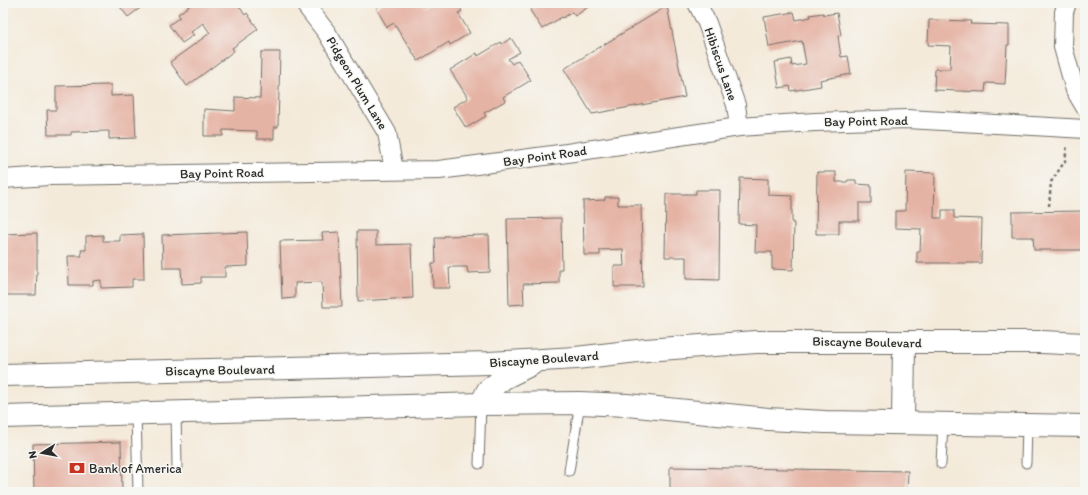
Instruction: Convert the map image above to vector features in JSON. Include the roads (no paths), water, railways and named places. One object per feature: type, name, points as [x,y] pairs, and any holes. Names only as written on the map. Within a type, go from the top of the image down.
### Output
[{"type":"main road","name":"Biscayne Boulevard","points":[[3,375],[489,363],[756,342],[1042,342],[1085,344]]},
{"type":"main road","points":[[903,423],[904,343]]},
{"type":"main road","points":[[481,404],[488,390],[504,378],[538,360]]},
{"type":"main road","points":[[3,417],[136,412],[580,403],[628,405],[775,419],[825,422],[1085,426]]},
{"type":"street","name":"Pidgeon Plum Lane","points":[[304,3],[327,33],[387,133],[394,170]]},
{"type":"street","name":"Hibiscus Lane","points":[[697,3],[706,23],[736,105],[738,127]]},
{"type":"street","points":[[1067,3],[1064,12],[1063,47],[1075,90],[1085,108]]},
{"type":"street","name":"Bay Point Road","points":[[3,179],[48,176],[438,170],[567,153],[738,127],[815,122],[907,119],[1077,129]]},
{"type":"lane","points":[[569,471],[580,403]]},
{"type":"lane","points":[[479,464],[481,404]]},
{"type":"lane","points":[[136,412],[138,492]]},
{"type":"lane","points":[[176,412],[177,467]]},
{"type":"lane","points":[[941,464],[943,423]]},
{"type":"lane","points":[[1026,463],[1027,425]]},
{"type":"place","name":"Bank of America","points":[[77,468]]}]
